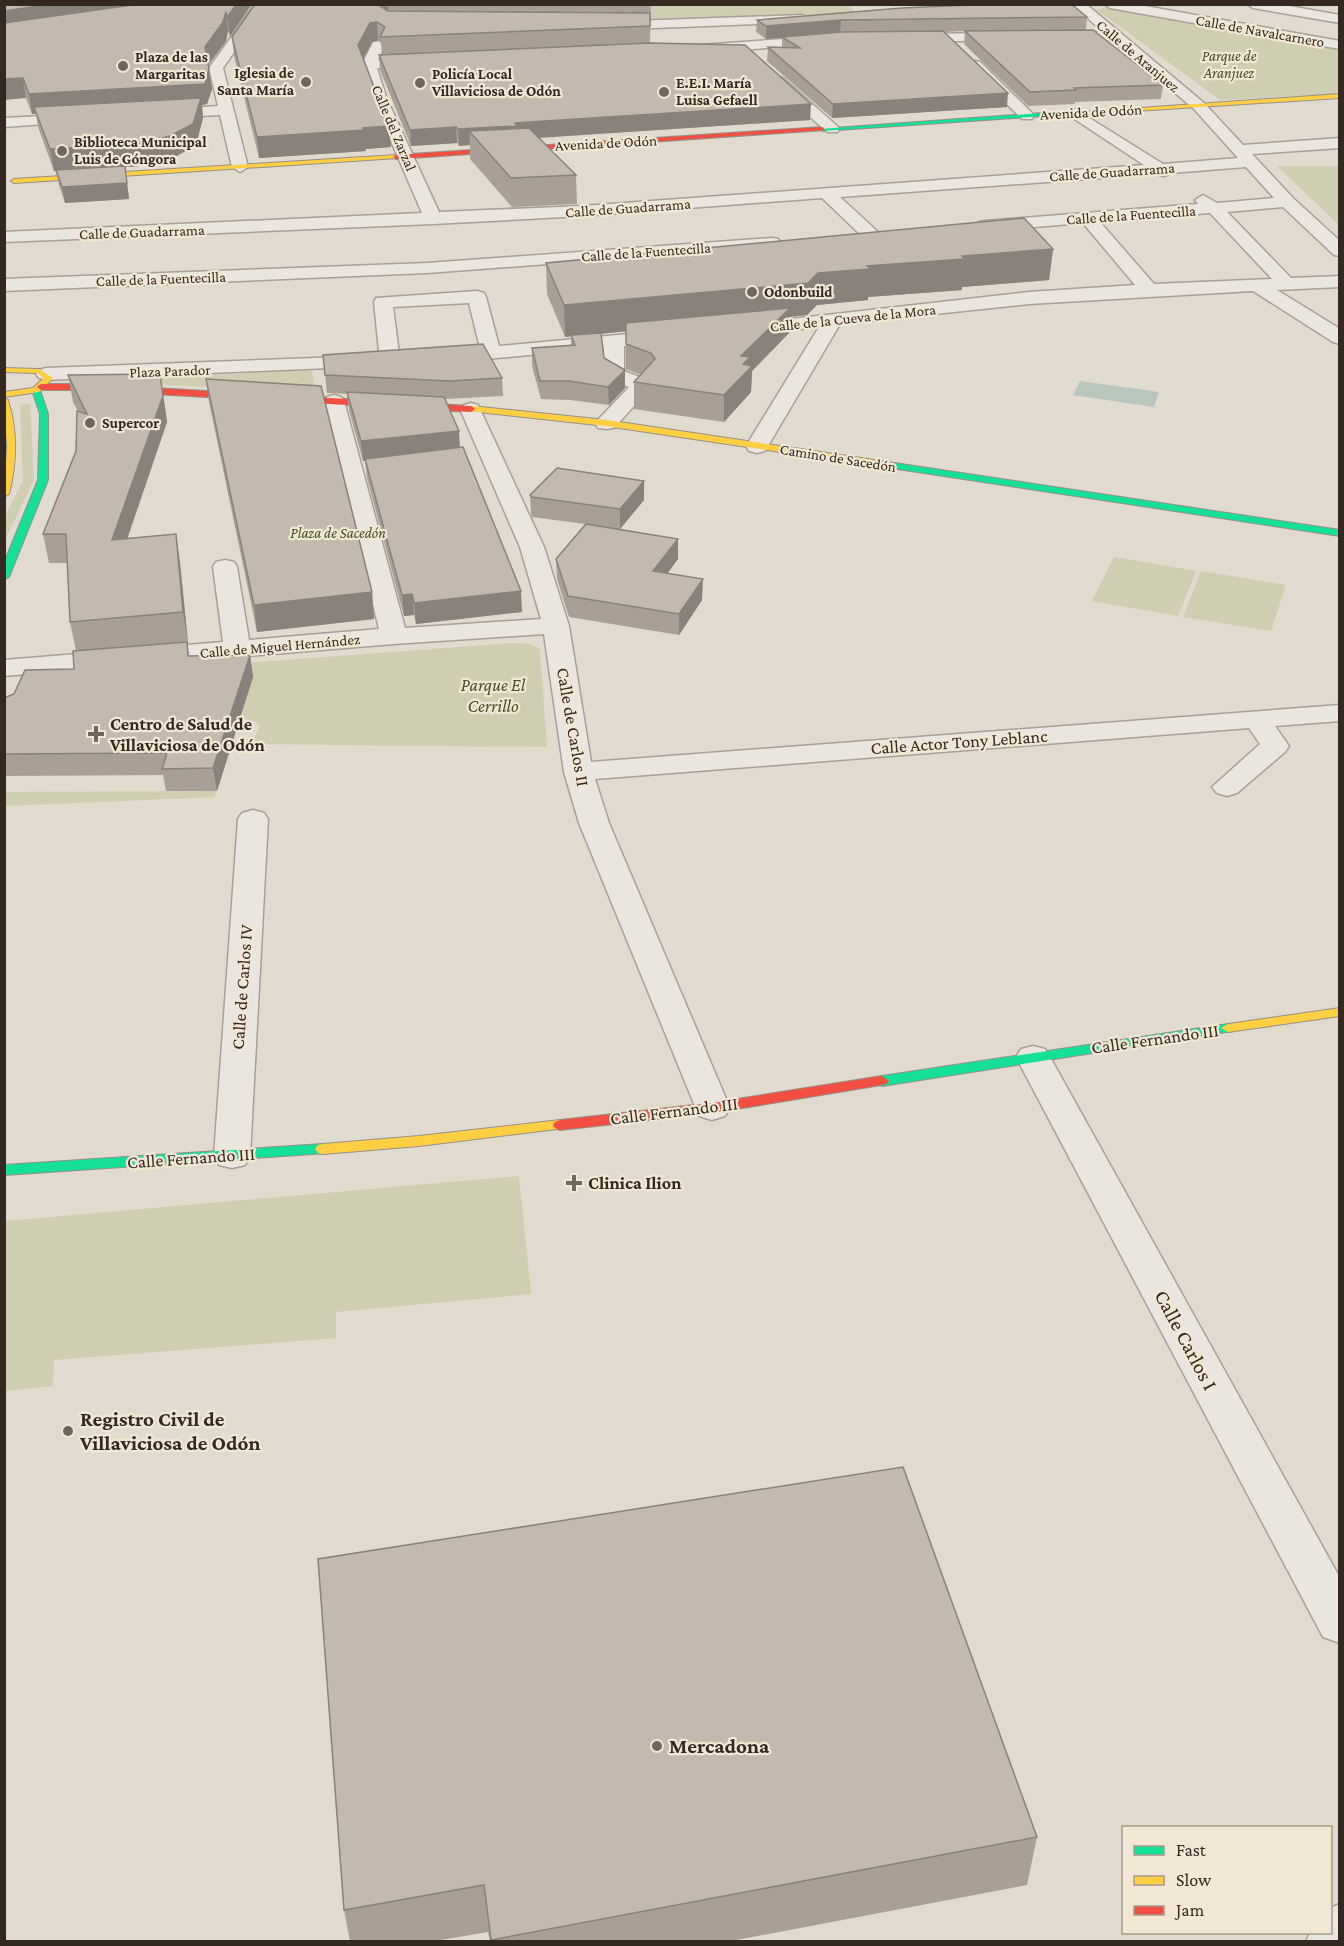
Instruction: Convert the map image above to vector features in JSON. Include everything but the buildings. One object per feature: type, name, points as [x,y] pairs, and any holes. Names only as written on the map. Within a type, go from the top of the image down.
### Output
[{"type":"street","points":[[240,167],[216,68],[261,4]]},
{"type":"street","name":"Calle de Navalcarnero","points":[[1110,4],[1340,45]]},
{"type":"street","points":[[1252,4],[1340,19]]},
{"type":"street","name":"Calle del Zarzal","points":[[399,6],[394,23],[369,64],[379,96],[438,222]]},
{"type":"street","name":"Calle de Aranjuez","points":[[1075,6],[1199,106],[1287,202],[1340,252]]},
{"type":"street","points":[[1179,17],[1207,8]]},
{"type":"street","points":[[594,26],[812,18]]},
{"type":"street","points":[[725,22],[741,47],[832,129]]},
{"type":"street","points":[[1042,36],[1112,36]]},
{"type":"street","points":[[888,38],[1018,37]]},
{"type":"street","points":[[947,38],[1027,116]]},
{"type":"street","points":[[692,49],[840,39]]},
{"type":"street","points":[[369,64],[437,61]]},
{"type":"street","name":"Avenida de Odón","points":[[8,181],[1340,96]]},
{"type":"street","points":[[147,114],[225,110]]},
{"type":"street","points":[[1075,113],[1160,168],[1215,209],[1286,283]]},
{"type":"street","points":[[4,123],[101,117]]},
{"type":"street","name":"Calle de Guadarrama","points":[[4,237],[438,222],[1160,168],[1340,143]]},
{"type":"street","points":[[974,182],[991,196]]},
{"type":"street","points":[[826,193],[877,234],[847,237]]},
{"type":"street","name":"Calle de la Fuentecilla","points":[[966,228],[1287,202]]},
{"type":"street","points":[[1008,210],[1025,223]]},
{"type":"street","points":[[1088,218],[1149,290]]},
{"type":"street","name":"Calle de la Fuentecilla","points":[[4,285],[427,268],[448,258],[787,241]]},
{"type":"street","points":[[427,268],[432,299]]},
{"type":"street","name":"Calle de la Cueva de la Mora","points":[[729,331],[1029,298],[1340,281]]},
{"type":"street","points":[[1257,285],[1340,338]]},
{"type":"street","points":[[491,354],[477,297],[383,302],[390,361],[491,354],[694,334]]},
{"type":"street","points":[[758,446],[832,321]]},
{"type":"street","points":[[606,423],[643,385],[614,374],[614,342]]},
{"type":"street","points":[[4,577],[43,480],[44,414],[39,371],[11,369],[9,355]]},
{"type":"street","name":"Plaza Parador","points":[[41,384],[390,361]]},
{"type":"street","points":[[4,395],[41,384]]},
{"type":"street","name":"Plaza Parador","points":[[41,384],[334,401]]},
{"type":"street","points":[[4,400],[12,417],[11,472],[4,494]]},
{"type":"street","points":[[334,401],[364,470],[394,636]]},
{"type":"street","name":"Camino de Sacedón","points":[[334,401],[471,410],[606,423],[1340,533]]},
{"type":"street","name":"Calle de Carlos II","points":[[471,410],[479,456],[532,548],[556,626],[578,772],[594,823],[712,1108]]},
{"type":"street","points":[[225,567],[237,650]]},
{"type":"street","name":"Calle de Miguel Hernández","points":[[4,668],[394,636],[556,626]]},
{"type":"street","name":"Calle Actor Tony Leblanc","points":[[578,772],[1340,713]]},
{"type":"street","points":[[1227,787],[1275,746],[1256,720]]},
{"type":"street","name":"Calle de Carlos IV","points":[[232,1156],[253,819]]},
{"type":"street","name":"Calle Fernando III","points":[[4,1170],[232,1156],[419,1141],[712,1108],[1033,1057],[1340,1012]]},
{"type":"street","name":"Calle Carlos I","points":[[1033,1057],[1326,1572],[1340,1623]]},
{"type":"street","points":[[1333,1941],[1340,1930]]},
{"type":"green space","points":[[651,4],[847,4],[857,13],[651,23]]},
{"type":"green space","name":"Parque de Aranjuez","points":[[1106,7],[1339,50],[1339,94],[1220,100],[1097,10]]},
{"type":"green space","points":[[1277,166],[1339,166],[1339,225]]},
{"type":"green space","points":[[312,370],[315,393],[97,381]]},
{"type":"green space","points":[[30,404],[34,480],[5,540],[5,516],[23,481],[20,405]]},
{"type":"green space","points":[[1114,557],[1196,571],[1178,616],[1092,601]]},
{"type":"green space","points":[[1201,571],[1286,585],[1271,631],[1183,617]]},
{"type":"green space","name":"Parque El Cerrillo","points":[[514,643],[531,644],[540,649],[547,747],[246,744],[254,739],[260,726],[254,721],[43,678]]},
{"type":"green space","points":[[216,791],[215,797],[5,806],[5,792]]},
{"type":"green space","points":[[519,1176],[531,1294],[336,1312],[336,1338],[54,1360],[53,1386],[5,1391],[5,1221]]},
{"type":"shaded area","points":[[1080,381],[1159,392],[1154,407],[1073,395]]},
{"type":"traffic: fast","points":[[823,129],[1057,114]]},
{"type":"traffic: fast","points":[[4,577],[43,480],[44,414],[36,390]]},
{"type":"traffic: fast","points":[[881,464],[1340,533]]},
{"type":"traffic: fast","points":[[882,1081],[1228,1028]]},
{"type":"traffic: fast","points":[[4,1170],[323,1149]]},
{"type":"traffic: slow","points":[[1057,114],[1340,96]]},
{"type":"traffic: slow","points":[[14,181],[396,157]]},
{"type":"traffic: slow","points":[[4,370],[39,371],[49,378],[36,390],[4,395]]},
{"type":"traffic: slow","points":[[4,400],[8,412],[12,447],[4,494]]},
{"type":"traffic: slow","points":[[471,409],[606,423],[881,464]]},
{"type":"traffic: slow","points":[[1228,1028],[1340,1012]]},
{"type":"traffic: slow","points":[[323,1149],[560,1125]]},
{"type":"traffic: jam","points":[[396,157],[823,129]]},
{"type":"traffic: jam","points":[[41,387],[82,387],[471,409]]},
{"type":"traffic: jam","points":[[560,1125],[712,1108],[882,1081]]},
{"type":"place","name":"Plaza de las Margaritas","points":[[123,66]]},
{"type":"place","name":"Iglesia de Santa María","points":[[306,82]]},
{"type":"place","name":"Policía Local Villaviciosa de Odón","points":[[420,83]]},
{"type":"place","name":"E.E.I. María Luisa Gefaell","points":[[664,92]]},
{"type":"place","name":"Biblioteca Municipal Luis de Góngora","points":[[62,151]]},
{"type":"place","name":"Odonbuild","points":[[752,292]]},
{"type":"place","name":"Supercor","points":[[90,423]]},
{"type":"place","name":"Centro de Salud de Villaviciosa de Odón","points":[[96,734]]},
{"type":"place","name":"Clinica Ilion","points":[[574,1183]]},
{"type":"place","name":"Registro Civil de Villaviciosa de Odón","points":[[68,1431]]},
{"type":"place","name":"Mercadona","points":[[657,1746]]},
{"type":"park label","name":"Plaza de Sacedón","points":[[338,533]]}]
